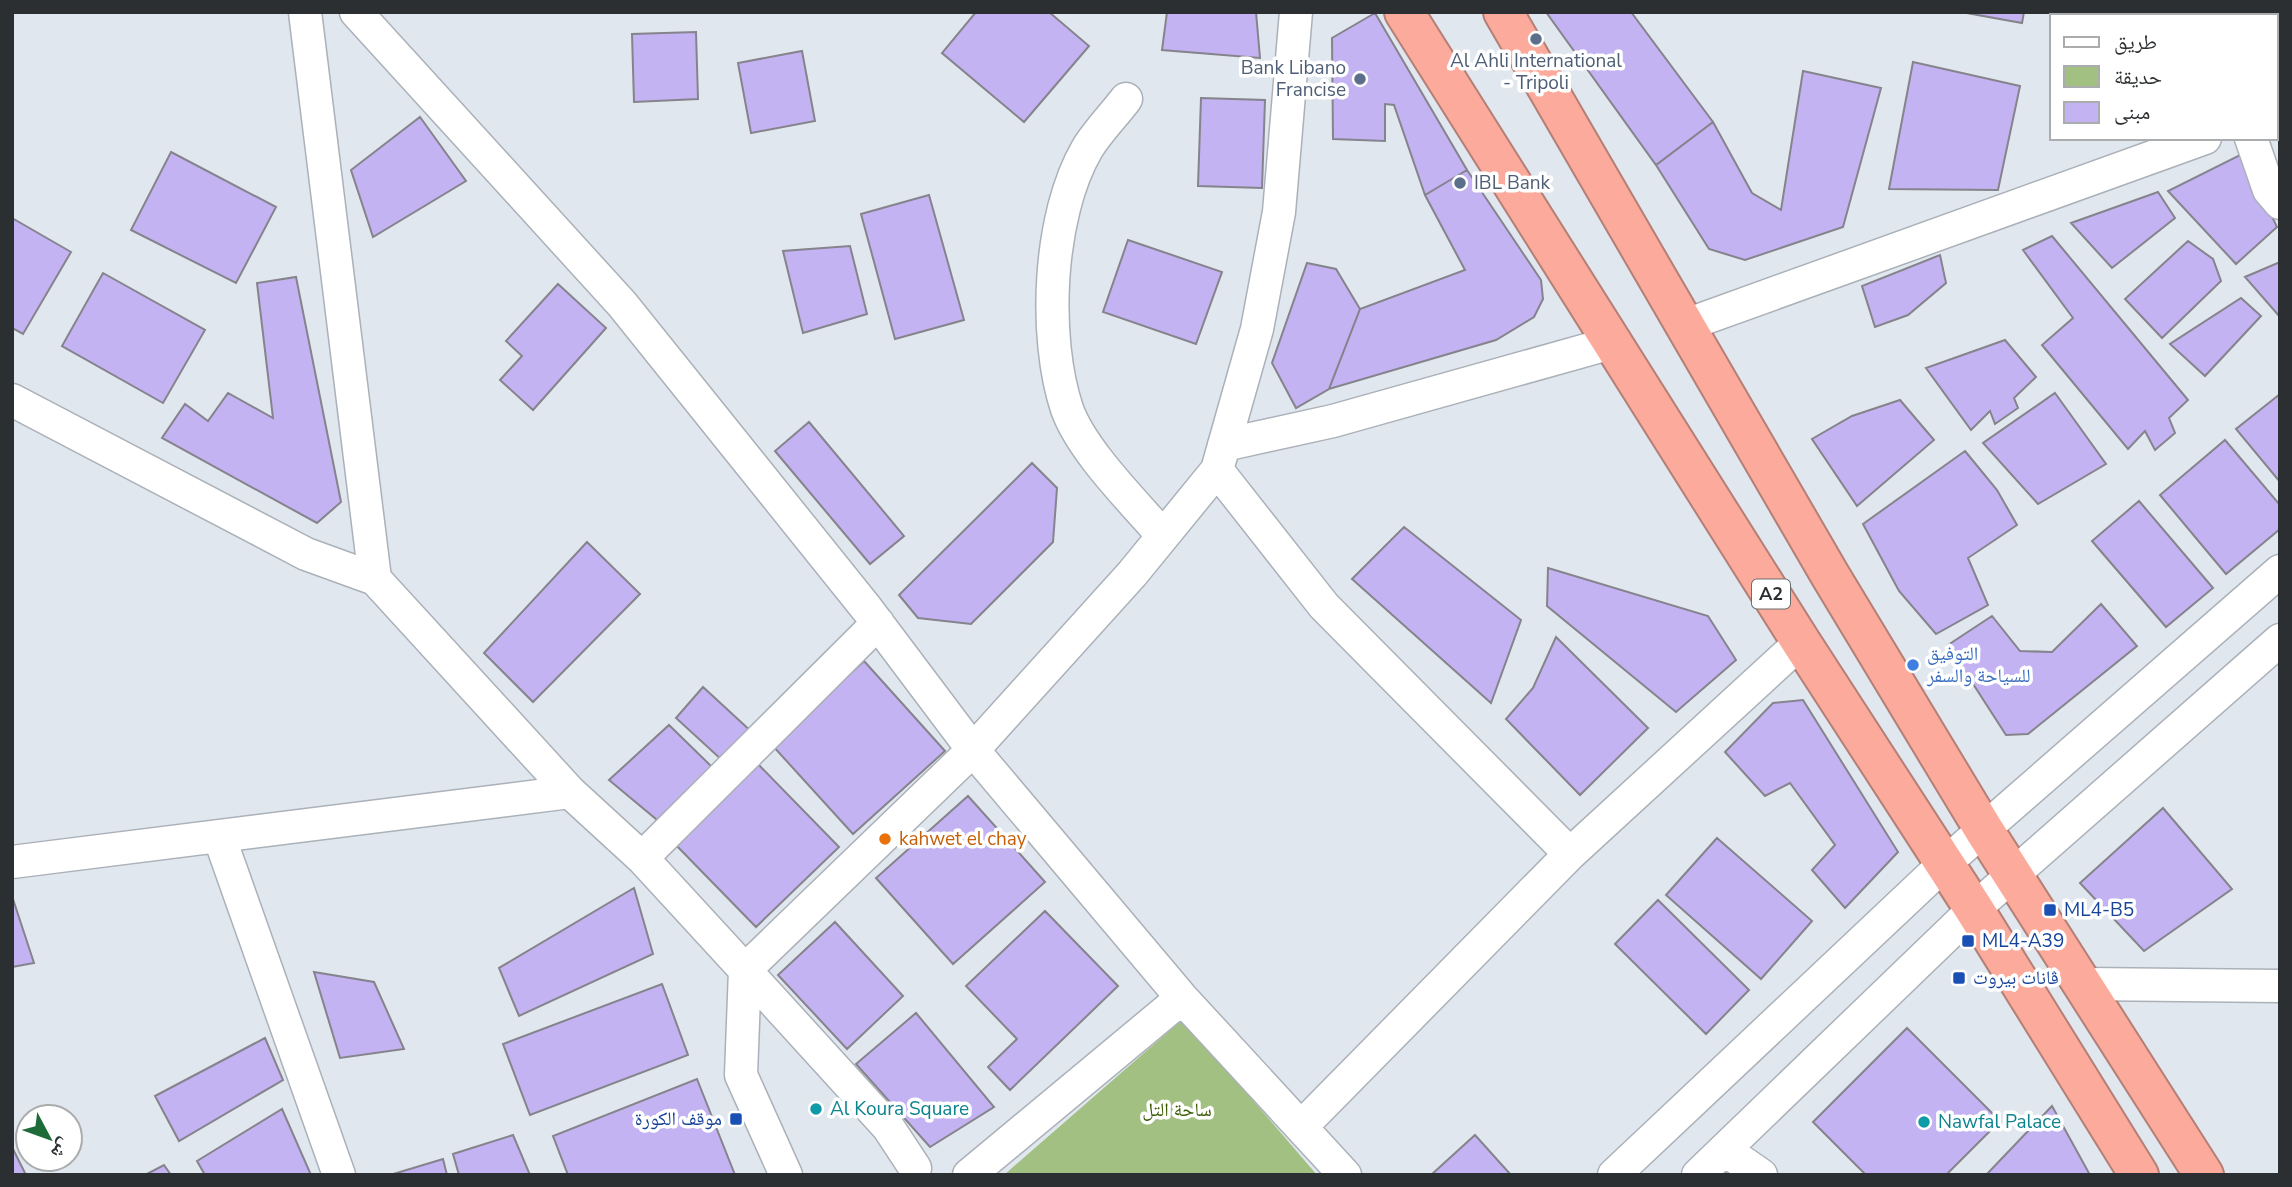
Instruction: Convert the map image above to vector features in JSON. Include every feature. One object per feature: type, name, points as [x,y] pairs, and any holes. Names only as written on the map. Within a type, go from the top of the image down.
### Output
[{"type":"highway","name":"A2","points":[[1404,12],[1615,342],[1801,642],[1974,909],[2139,1175]]},
{"type":"highway","points":[[1503,12],[1830,575],[1984,830],[2085,984],[2204,1175]]},
{"type":"street","points":[[305,12],[375,579]]},
{"type":"street","points":[[356,12],[622,304],[878,623],[973,750],[1182,999],[1345,1175]]},
{"type":"street","points":[[786,1175],[741,1075],[745,970],[973,750],[1132,574],[1221,457],[1257,329],[1279,212],[1296,12]]},
{"type":"street","points":[[1126,99],[1086,149],[1067,200],[1054,270],[1052,341],[1068,410],[1098,460],[1163,536]]},
{"type":"street","points":[[1686,325],[2199,140]]},
{"type":"street","points":[[2252,140],[2269,190],[2280,203]]},
{"type":"street","points":[[1221,457],[1334,421],[1615,342]]},
{"type":"street","points":[[12,400],[306,554],[375,579],[570,792],[642,858],[745,970],[888,1127],[916,1172]]},
{"type":"street","points":[[1221,457],[1324,606],[1570,854]]},
{"type":"street","points":[[1614,1175],[1943,865],[2280,571]]},
{"type":"street","points":[[642,858],[878,623]]},
{"type":"street","points":[[1698,1175],[1974,909],[2280,640]]},
{"type":"street","points":[[1301,1127],[1570,854],[1801,642]]},
{"type":"street","points":[[12,862],[570,792]]},
{"type":"street","points":[[219,836],[339,1175]]},
{"type":"street","points":[[2085,984],[2280,986]]},
{"type":"street","points":[[969,1175],[1182,999]]},
{"type":"street","points":[[1725,1150],[1761,1175]]},
{"type":"green space","name":"ساحة التل","points":[[1183,1019],[1317,1175],[1005,1174]]},
{"type":"building","points":[[976,12],[1049,12],[1089,46],[1024,122],[942,53]]},
{"type":"building","points":[[1167,12],[1256,12],[1260,58],[1162,50]]},
{"type":"building","points":[[1546,12],[1631,12],[1713,122],[1656,165]]},
{"type":"building","points":[[1961,12],[2024,12],[2022,23]]},
{"type":"building","points":[[2179,12],[2232,12],[2232,14],[2163,14]]},
{"type":"building","points":[[1375,13],[1467,170],[1425,195],[1394,105],[1385,104],[1385,141],[1333,139],[1332,38]]},
{"type":"building","points":[[696,32],[698,99],[634,102],[632,34]]},
{"type":"building","points":[[802,51],[815,121],[751,133],[738,63]]},
{"type":"building","points":[[1913,62],[2020,86],[1998,190],[1889,189]]},
{"type":"building","points":[[1803,71],[1881,88],[1843,227],[1745,260],[1709,249],[1656,165],[1713,122],[1752,193],[1781,210]]},
{"type":"building","points":[[1201,98],[1265,100],[1262,188],[1198,186]]},
{"type":"building","points":[[420,117],[466,181],[373,237],[351,170]]},
{"type":"building","points":[[171,152],[276,207],[236,283],[131,230]]},
{"type":"building","points":[[2242,154],[2277,227],[2236,264],[2168,191]]},
{"type":"building","points":[[1467,170],[1541,280],[1543,299],[1534,317],[1496,340],[1329,389],[1360,309],[1465,270],[1425,195]]},
{"type":"building","points":[[2158,192],[2175,218],[2112,268],[2071,223]]},
{"type":"building","points":[[929,195],[964,320],[895,339],[861,214]]},
{"type":"building","points":[[12,218],[71,252],[23,334],[12,328]]},
{"type":"building","points":[[2052,236],[2188,400],[2169,418],[2175,433],[2155,450],[2145,431],[2128,449],[2042,345],[2073,318],[2023,250]]},
{"type":"building","points":[[1128,240],[1222,272],[1196,344],[1103,312]]},
{"type":"building","points":[[2188,241],[2213,259],[2221,281],[2162,338],[2125,299]]},
{"type":"building","points":[[850,246],[867,314],[803,333],[783,251]]},
{"type":"building","points":[[1940,255],[1946,283],[1908,315],[1875,327],[1862,286]]},
{"type":"building","points":[[2280,262],[2280,317],[2245,277]]},
{"type":"building","points":[[1307,263],[1336,269],[1360,309],[1329,389],[1296,408],[1272,363]]},
{"type":"building","points":[[103,273],[205,330],[163,403],[62,346]]},
{"type":"building","points":[[296,277],[341,502],[317,523],[162,438],[185,404],[208,421],[228,393],[273,418],[257,283]]},
{"type":"building","points":[[558,284],[606,328],[533,410],[500,380],[522,356],[506,341]]},
{"type":"building","points":[[2241,298],[2261,316],[2205,376],[2170,344]]},
{"type":"building","points":[[2005,340],[2036,377],[2014,398],[2018,408],[1995,424],[1990,411],[1971,430],[1926,368]]},
{"type":"building","points":[[2055,393],[2106,464],[2038,504],[1983,443]]},
{"type":"building","points":[[2280,394],[2280,482],[2236,429]]},
{"type":"building","points":[[1900,400],[1934,440],[1857,506],[1812,439],[1852,416]]},
{"type":"building","points":[[809,422],[904,536],[870,564],[775,451]]},
{"type":"building","points":[[2225,440],[2280,505],[2280,529],[2226,574],[2160,495]]},
{"type":"building","points":[[1965,451],[1997,490],[2017,525],[1968,558],[1988,605],[1936,634],[1899,591],[1863,524]]},
{"type":"building","points":[[1032,463],[1057,488],[1053,542],[971,624],[918,618],[899,595]]},
{"type":"building","points":[[2139,501],[2213,588],[2166,627],[2092,541]]},
{"type":"building","points":[[1404,527],[1521,620],[1491,703],[1352,579]]},
{"type":"building","points":[[587,542],[640,594],[533,702],[484,653]]},
{"type":"building","points":[[1548,568],[1708,616],[1736,660],[1676,712],[1547,606]]},
{"type":"building","points":[[2101,604],[2137,646],[2028,734],[2006,735],[1948,645],[1992,616],[2020,651],[2052,652]]},
{"type":"building","points":[[1556,637],[1648,728],[1580,795],[1506,719],[1533,688]]},
{"type":"building","points":[[864,661],[945,751],[853,834],[772,745]]},
{"type":"building","points":[[703,687],[754,734],[724,762],[676,718]]},
{"type":"building","points":[[1803,700],[1898,852],[1845,908],[1812,870],[1835,845],[1790,783],[1765,796],[1725,752],[1773,703]]},
{"type":"building","points":[[669,725],[712,767],[662,824],[609,780]]},
{"type":"building","points":[[754,760],[839,847],[756,927],[671,840]]},
{"type":"building","points":[[968,796],[1045,882],[953,964],[876,878]]},
{"type":"building","points":[[2163,808],[2232,889],[2144,951],[2080,883]]},
{"type":"building","points":[[1717,838],[1812,921],[1761,979],[1666,895]]},
{"type":"building","points":[[634,888],[653,954],[519,1016],[499,968]]},
{"type":"building","points":[[12,896],[34,963],[12,967]]},
{"type":"building","points":[[1658,900],[1749,990],[1706,1034],[1615,944]]},
{"type":"building","points":[[1045,911],[1118,986],[1010,1090],[988,1067],[1017,1039],[966,986]]},
{"type":"building","points":[[835,922],[903,996],[847,1049],[778,975]]},
{"type":"building","points":[[314,972],[374,982],[404,1049],[340,1058]]},
{"type":"building","points":[[662,984],[688,1055],[530,1115],[503,1044]]},
{"type":"building","points":[[916,1013],[994,1107],[930,1147],[856,1064]]},
{"type":"building","points":[[1907,1028],[2000,1121],[1946,1175],[1866,1175],[1813,1122]]},
{"type":"building","points":[[265,1038],[283,1080],[179,1141],[155,1096]]},
{"type":"building","points":[[697,1079],[735,1175],[568,1175],[553,1136]]},
{"type":"building","points":[[2052,1106],[2090,1175],[1986,1175]]},
{"type":"building","points":[[282,1109],[311,1175],[205,1175],[197,1161]]},
{"type":"building","points":[[513,1135],[530,1175],[459,1175],[453,1154]]},
{"type":"building","points":[[1475,1135],[1511,1175],[1431,1175]]},
{"type":"building","points":[[12,1147],[14,1173],[26,1175],[12,1175]]},
{"type":"building","points":[[443,1159],[447,1175],[390,1175]]},
{"type":"building","points":[[164,1165],[171,1175],[145,1175]]},
{"type":"place","name":"Al Ahli International - Tripoli","points":[[1536,39]]},
{"type":"place","name":"Bank Libano Francise","points":[[1360,79]]},
{"type":"place","name":"IBL Bank","points":[[1460,183]]},
{"type":"place","name":"التوفيق للسياحة والسفر","points":[[1913,665]]},
{"type":"place","name":"kahwet el chay","points":[[885,839]]},
{"type":"place","name":"ML4-B5","points":[[2050,910]]},
{"type":"place","name":"ML4-A39","points":[[1968,941]]},
{"type":"place","name":"ڤانات بيروت","points":[[1959,978]]},
{"type":"place","name":"Al Koura Square","points":[[816,1109]]},
{"type":"place","name":"موقف الكورة","points":[[736,1119]]},
{"type":"place","name":"Nawfal Palace","points":[[1924,1122]]}]
